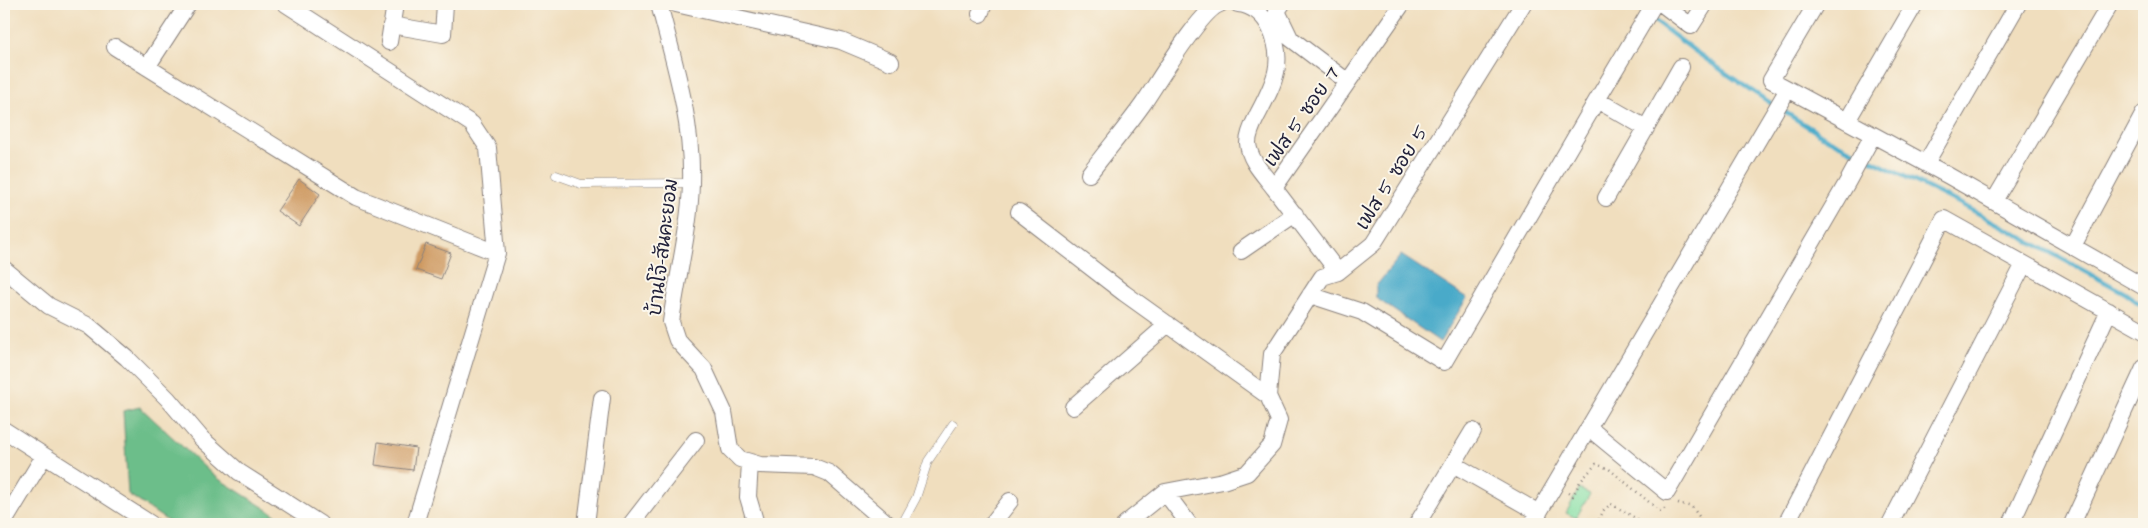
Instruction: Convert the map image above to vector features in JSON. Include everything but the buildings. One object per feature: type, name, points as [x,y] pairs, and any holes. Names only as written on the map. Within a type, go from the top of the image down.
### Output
[{"type":"street","points":[[147,67],[188,4]]},
{"type":"street","points":[[286,4],[472,124],[488,148],[497,253],[416,524]]},
{"type":"street","points":[[389,42],[395,4]]},
{"type":"street","points":[[391,25],[443,34],[445,4]]},
{"type":"street","name":"บ้านโจ้-สันคะยอม","points":[[659,4],[688,124],[691,183],[671,322],[677,340],[704,369],[724,412],[730,449],[740,459],[760,465],[814,467],[829,473],[888,524]]},
{"type":"street","points":[[676,4],[841,41],[891,62]]},
{"type":"street","points":[[1089,174],[1142,104],[1192,33],[1214,6],[1220,4]]},
{"type":"street","points":[[1238,4],[1246,5],[1265,18],[1272,33],[1279,57],[1274,83],[1252,126],[1248,141],[1251,156],[1274,188]]},
{"type":"street","points":[[1282,4],[1277,11],[1290,38],[1348,82]]},
{"type":"street","name":"เฟส 5 ซอย 7","points":[[1338,272],[1274,188],[1402,4]]},
{"type":"street","name":"เฟส 5 ซอย 5","points":[[1268,396],[1272,354],[1322,276],[1338,272],[1373,244],[1523,4]]},
{"type":"street","points":[[1310,295],[1362,312],[1444,362],[1654,4]]},
{"type":"street","points":[[1662,4],[1691,26],[1705,4]]},
{"type":"street","points":[[1816,4],[1771,80],[1784,95],[1847,121],[1870,140],[1926,163],[2144,286]]},
{"type":"street","points":[[1847,121],[1915,4]]},
{"type":"street","points":[[1926,163],[2018,4]]},
{"type":"street","points":[[1994,201],[2110,4]]},
{"type":"street","points":[[115,47],[356,197],[497,253]]},
{"type":"street","points":[[1606,198],[1681,67]]},
{"type":"street","points":[[1454,464],[1535,519],[1784,95]]},
{"type":"street","points":[[1597,100],[1646,128]]},
{"type":"street","points":[[2073,246],[2144,113]]},
{"type":"street","points":[[1589,428],[1667,492],[1870,140]]},
{"type":"street","points":[[1019,212],[1168,324],[1268,396],[1279,420],[1272,445],[1247,473],[1223,481],[1165,492],[1125,524]]},
{"type":"street","points":[[1242,251],[1295,214]]},
{"type":"street","points":[[1786,524],[1944,220],[2144,331]]},
{"type":"street","points":[[1890,524],[2024,264]]},
{"type":"street","points":[[4,269],[49,306],[89,326],[127,358],[168,399],[202,439],[239,472],[320,524]]},
{"type":"street","points":[[2011,524],[2109,311]]},
{"type":"street","points":[[1073,408],[1168,324]]},
{"type":"street","points":[[2072,524],[2144,368]]},
{"type":"street","points":[[586,524],[602,398]]},
{"type":"street","points":[[4,430],[151,524]]},
{"type":"street","points":[[1417,524],[1473,431]]},
{"type":"street","points":[[631,524],[696,440]]},
{"type":"street","points":[[4,522],[44,456]]},
{"type":"street","points":[[750,462],[748,497],[756,524]]},
{"type":"street","points":[[1165,492],[1189,524]]},
{"type":"street","points":[[992,524],[1010,501]]},
{"type":"lane","points":[[556,175],[582,184],[691,183]]},
{"type":"lane","points":[[902,524],[916,498],[928,461],[953,424]]},
{"type":"path","points":[[1554,486],[1573,496],[1580,482],[1596,464],[1609,469],[1660,511],[1680,502],[1692,507],[1701,520],[1697,524]]},
{"type":"path","points":[[1597,524],[1604,510],[1611,504],[1646,524]]},
{"type":"green space","points":[[140,407],[214,476],[290,524],[172,524],[128,494],[123,411]]},
{"type":"green space","points":[[1579,489],[1590,494],[1576,518],[1566,513]]},
{"type":"water","points":[[1401,255],[1467,298],[1440,342],[1376,298],[1376,286]]},
{"type":"waterway","points":[[1633,4],[1667,31],[1774,105]]},
{"type":"waterway","points":[[1780,109],[1826,138],[1858,154]]},
{"type":"waterway","points":[[1865,157],[1959,203],[2125,293],[2144,307]]}]
